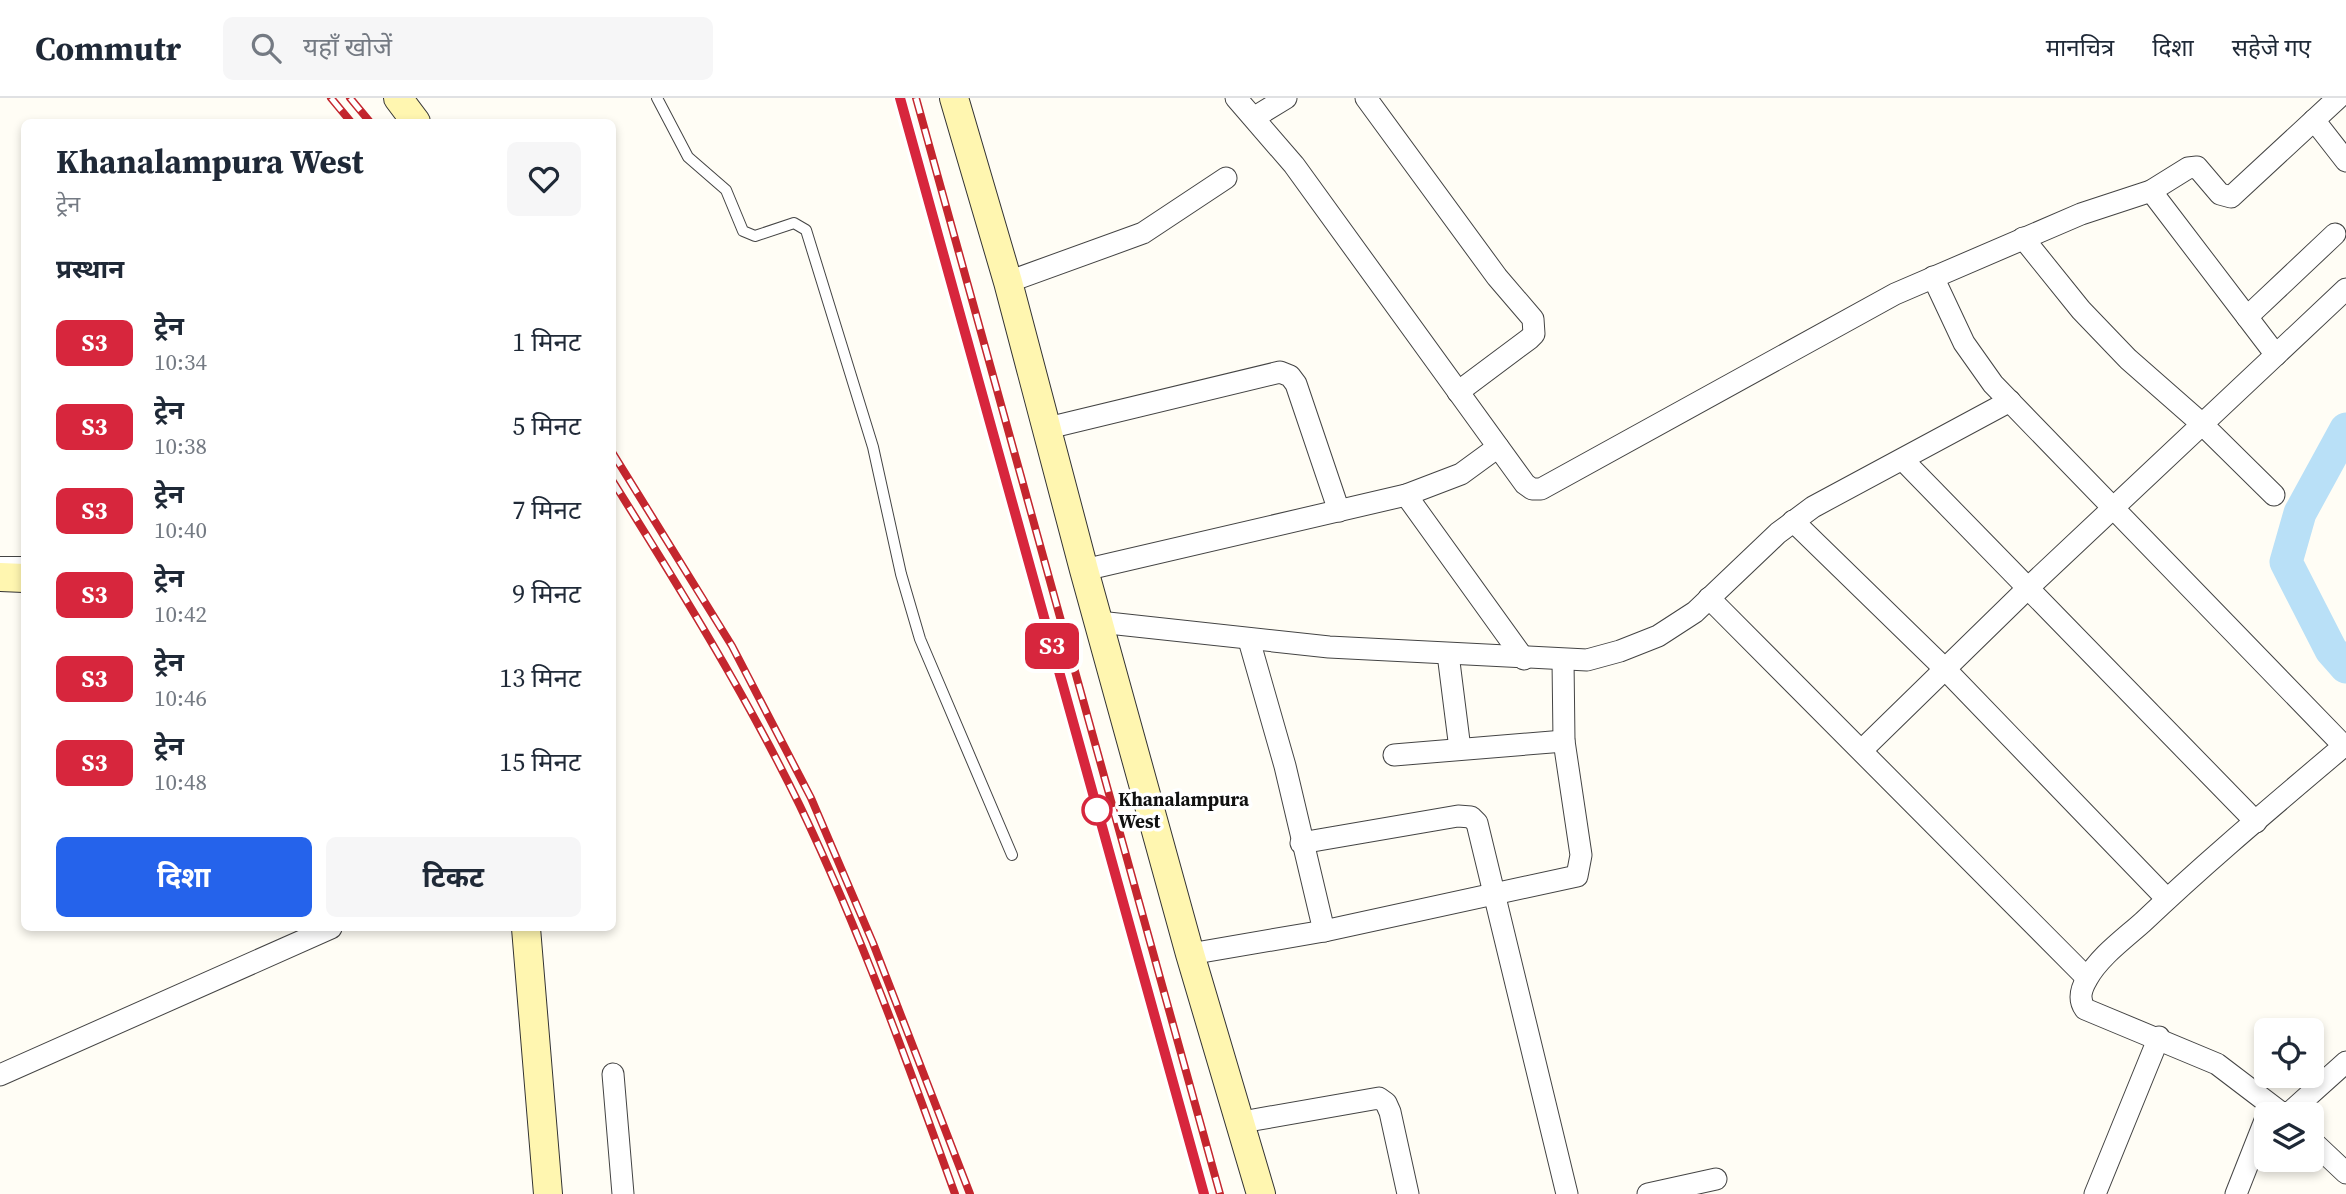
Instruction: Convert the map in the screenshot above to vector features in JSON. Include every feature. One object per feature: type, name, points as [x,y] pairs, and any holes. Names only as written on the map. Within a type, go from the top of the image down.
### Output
[{"type":"main road","points":[[398,98],[414,119]]},
{"type":"main road","points":[[954,98],[1009,282],[1084,570],[1190,954],[1242,1122],[1261,1194]]},
{"type":"main road","points":[[0,578],[21,578]]},
{"type":"main road","points":[[526,931],[548,1194]]},
{"type":"street","points":[[1236,98],[1294,165],[1525,484],[1532,489],[1541,489],[1895,294],[2023,238],[2132,195],[2151,191],[2193,166],[2201,170],[2220,194],[2231,197],[2338,98]]},
{"type":"street","points":[[1255,117],[1286,98]]},
{"type":"street","points":[[1366,98],[1497,277],[1533,319],[1534,334],[1458,392]]},
{"type":"street","points":[[2314,120],[2346,161]]},
{"type":"street","points":[[1009,282],[1143,233],[1226,178]]},
{"type":"street","points":[[2151,191],[2276,355]]},
{"type":"street","points":[[2247,317],[2335,234]]},
{"type":"street","points":[[2023,238],[2081,310],[2128,359],[2202,424],[2274,495]]},
{"type":"street","points":[[1933,277],[1964,343],[2010,401],[2341,743],[2339,750],[2167,899],[2087,978],[2081,992],[2080,1002],[2085,1009],[2159,1037],[2217,1064],[2262,1102]]},
{"type":"street","points":[[1862,750],[2113,507],[2346,289]]},
{"type":"street","points":[[1048,428],[1280,372],[1290,376],[1296,384],[1339,511]]},
{"type":"street","points":[[1099,622],[1250,640],[1524,659],[1587,660],[1658,636],[1695,612],[1793,521],[1813,507],[2010,401]]},
{"type":"street","points":[[1084,570],[1406,495],[1461,474],[1498,447]]},
{"type":"street","points":[[1903,460],[2256,822]]},
{"type":"street","points":[[1406,495],[1524,659]]},
{"type":"street","points":[[1793,521],[1945,669],[2167,899]]},
{"type":"street","points":[[1709,598],[2087,978]]},
{"type":"street","points":[[1250,640],[1285,766],[1301,843],[1324,931]]},
{"type":"street","points":[[1448,654],[1460,749]]},
{"type":"street","points":[[1190,954],[1324,931],[1577,876],[1580,869],[1563,741],[1563,660]]},
{"type":"street","points":[[1394,755],[1563,741]]},
{"type":"street","points":[[1301,843],[1458,816],[1471,817],[1481,834],[1567,1194]]},
{"type":"street","points":[[0,1075],[324,931]]},
{"type":"street","points":[[2095,1194],[2159,1037]]},
{"type":"street","points":[[2290,1102],[2346,1062]]},
{"type":"street","points":[[613,1074],[623,1194]]},
{"type":"street","points":[[1242,1122],[1379,1098],[1386,1103],[1390,1112],[1408,1194]]},
{"type":"street","points":[[2324,1152],[2346,1173]]},
{"type":"street","points":[[2236,1194],[2254,1157]]},
{"type":"street","points":[[1648,1194],[1716,1179]]},
{"type":"lane","points":[[657,98],[688,157],[726,190],[743,230],[755,236],[794,223],[806,230],[873,447],[901,574],[920,639],[1012,855]]},
{"type":"lane","points":[[0,562],[21,562]]},
{"type":"waterway","points":[[2346,429],[2300,513],[2286,562],[2331,650],[2346,667]]},
{"type":"railway","points":[[331,98],[348,119]]},
{"type":"railway","points":[[350,98],[368,119]]},
{"type":"railway","points":[[900,98],[1204,1194]]},
{"type":"railway","points":[[916,98],[1220,1194]]},
{"type":"railway","points":[[616,458],[732,646],[811,798],[873,943],[970,1194]]},
{"type":"railway","points":[[616,486],[734,681],[800,806],[863,949],[955,1194]]},
{"type":"train","name":"S3","points":[[900,98],[1204,1194]]},
{"type":"place","name":"Khanalampura West","points":[[1097,810]]}]
